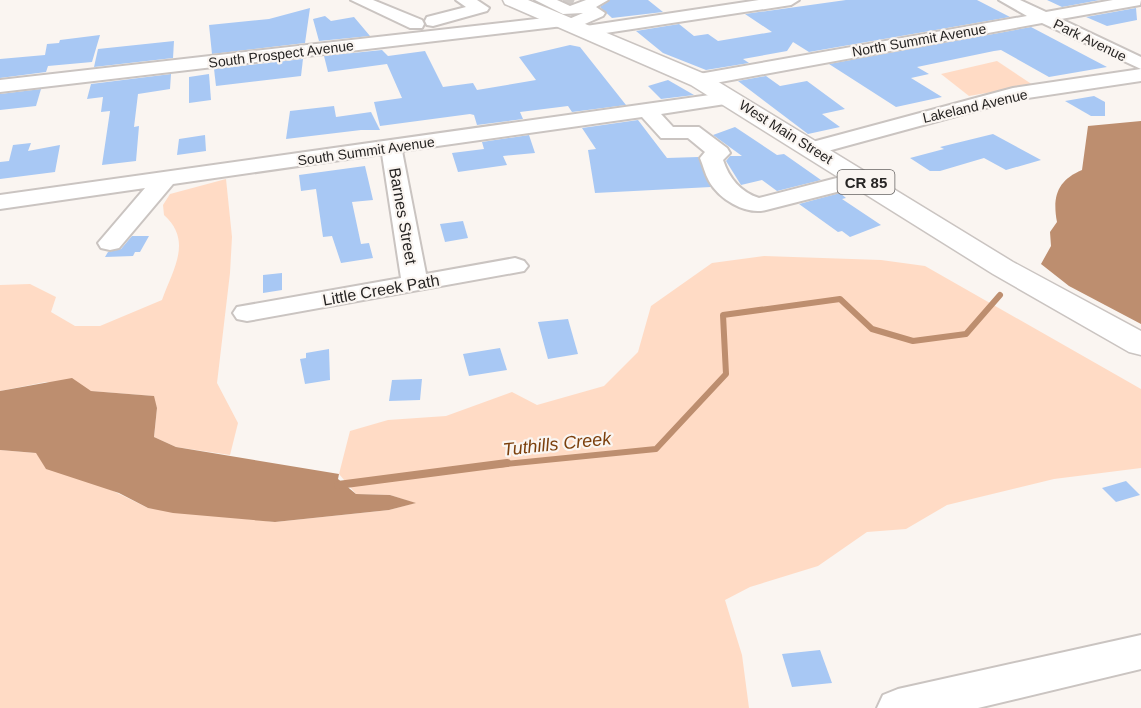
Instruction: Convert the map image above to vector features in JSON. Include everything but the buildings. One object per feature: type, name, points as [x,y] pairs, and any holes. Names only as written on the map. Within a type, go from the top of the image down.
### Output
[{"type":"main road","name":"West Main Street","points":[[512,0],[583,11],[731,98],[1003,268],[1141,345]]},
{"type":"street","points":[[359,0],[409,21],[435,36]]},
{"type":"street","points":[[409,21],[481,8],[463,0]]},
{"type":"street","points":[[543,0],[569,11],[791,0]]},
{"type":"street","name":"Park Avenue","points":[[1007,0],[1141,64]]},
{"type":"street","name":"North Summit Avenue","points":[[699,80],[1140,0]]},
{"type":"street","name":"South Prospect Avenue","points":[[0,86],[435,36],[583,11]]},
{"type":"street","name":"Lakeland Avenue","points":[[813,149],[1013,94],[1141,75]]},
{"type":"street","name":"South Summit Avenue","points":[[0,202],[731,98]]},
{"type":"street","points":[[647,110],[668,134],[692,131],[719,153],[711,158],[720,180],[741,200],[758,205],[860,179]]},
{"type":"street","name":"Barnes Street","points":[[391,147],[415,284]]},
{"type":"street","points":[[110,243],[165,179]]},
{"type":"street","name":"Little Creek Path","points":[[248,313],[515,266]]},
{"type":"street","points":[[898,708],[1141,652]]},
{"type":"shaded area","points":[[997,61],[1033,85],[969,96],[941,74]]},
{"type":"shaded area","points":[[1141,121],[1141,324],[1069,286],[1041,264],[1051,246],[1050,232],[1057,222],[1055,204],[1059,190],[1067,179],[1082,170],[1088,126]]},
{"type":"shaded area","points":[[226,179],[232,237],[217,383],[238,423],[230,455],[176,447],[154,437],[157,408],[153,396],[91,391],[46,382],[0,391],[0,285],[30,284],[56,297],[51,312],[75,326],[100,326],[162,300],[175,266],[179,245],[173,225],[164,215],[163,205],[170,194]]},
{"type":"shaded area","points":[[764,256],[881,260],[925,266],[1141,389],[1141,468],[1054,479],[947,505],[906,529],[867,532],[818,566],[750,587],[725,600],[742,655],[749,708],[0,708],[0,450],[36,453],[148,508],[275,522],[389,510],[415,503],[390,495],[356,494],[339,474],[350,431],[388,420],[446,416],[512,392],[537,405],[604,386],[638,352],[651,306],[712,263]]},
{"type":"shaded area","points":[[72,378],[91,391],[154,396],[157,408],[154,437],[176,447],[339,474],[338,479],[356,494],[390,495],[416,503],[389,510],[275,522],[173,513],[148,508],[119,493],[46,469],[36,453],[0,450],[0,391]]},
{"type":"waterway","name":"Tuthills Creek","points":[[495,465],[656,449],[726,374],[723,315],[840,299],[872,329],[913,341],[966,334],[1000,295]]},
{"type":"waterway","name":"Tuthills Creek","points":[[338,485],[507,463]]},
{"type":"tunnel","points":[[563,0],[573,4]]}]
